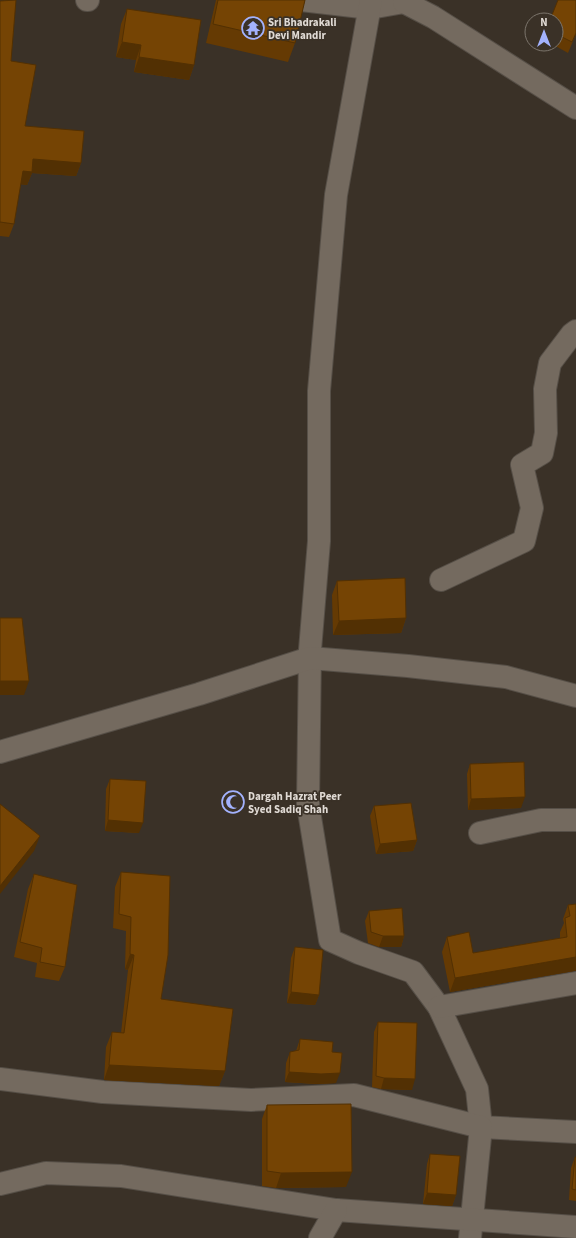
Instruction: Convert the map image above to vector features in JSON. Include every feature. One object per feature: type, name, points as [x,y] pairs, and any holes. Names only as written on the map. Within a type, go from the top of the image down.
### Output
[{"type":"street","points":[[301,0],[370,4],[405,1],[433,17],[576,108]]},
{"type":"street","points":[[370,4],[336,195],[319,392],[319,541],[310,658],[308,806],[330,940],[359,953],[413,972],[439,1007],[477,1089],[481,1127],[470,1228]]},
{"type":"street","points":[[441,580],[524,542],[532,508],[522,465],[542,453],[546,433],[544,389],[550,363],[572,334],[576,331]]},
{"type":"street","points":[[0,752],[199,694],[310,658],[408,666],[506,677],[576,696]]},
{"type":"street","points":[[480,833],[541,820],[576,820]]},
{"type":"street","points":[[439,1007],[576,983]]},
{"type":"street","points":[[0,1079],[103,1092],[251,1100],[354,1095],[481,1127],[576,1132]]},
{"type":"street","points":[[0,1184],[46,1173],[121,1176],[336,1210],[470,1228],[576,1227]]},
{"type":"street","points":[[320,1238],[336,1210]]},
{"type":"building","points":[[16,0],[11,61],[36,65],[25,126],[84,131],[81,163],[33,159],[32,172],[23,171],[14,224],[0,222],[0,1]]},
{"type":"building","points":[[218,0],[305,0],[295,43],[213,24]]},
{"type":"building","points":[[558,0],[576,0],[576,33],[572,42],[564,38],[564,12],[553,12]]},
{"type":"building","points":[[127,9],[201,20],[194,65],[139,57],[141,45],[122,42]]},
{"type":"building","points":[[405,578],[406,618],[339,621],[337,581]]},
{"type":"building","points":[[0,618],[22,618],[29,681],[0,681]]},
{"type":"building","points":[[524,762],[525,797],[471,799],[470,764]]},
{"type":"building","points":[[110,779],[146,781],[143,823],[108,820]]},
{"type":"building","points":[[411,803],[417,840],[380,844],[374,806]]},
{"type":"building","points":[[0,804],[40,836],[0,886]]},
{"type":"building","points":[[121,872],[170,876],[168,955],[161,999],[233,1009],[225,1071],[109,1065],[112,1032],[124,1033],[134,955],[130,954],[131,917],[119,914]]},
{"type":"building","points":[[34,874],[77,885],[65,967],[40,962],[42,948],[20,942]]},
{"type":"building","points":[[576,904],[576,957],[455,978],[447,937],[469,932],[473,953],[567,937],[565,918],[570,916],[568,905]]},
{"type":"building","points":[[402,908],[404,936],[383,936],[371,932],[369,911]]},
{"type":"building","points":[[295,947],[323,950],[319,995],[291,992]]},
{"type":"building","points":[[378,1022],[417,1023],[415,1079],[384,1078],[376,1076]]},
{"type":"building","points":[[300,1039],[333,1042],[332,1052],[342,1053],[340,1073],[321,1074],[289,1072],[290,1052],[299,1050]]},
{"type":"building","points":[[351,1104],[352,1172],[281,1173],[267,1171],[267,1105]]},
{"type":"building","points":[[430,1154],[460,1156],[456,1195],[427,1193]]},
{"type":"building","points":[[576,1157],[576,1190],[572,1189]]},
{"type":"place","name":"Sri Bhadrakali Devi Mandir","points":[[253,28]]},
{"type":"place","name":"Dargah Hazrat Peer Syed Sadiq Shah","points":[[233,802]]}]
